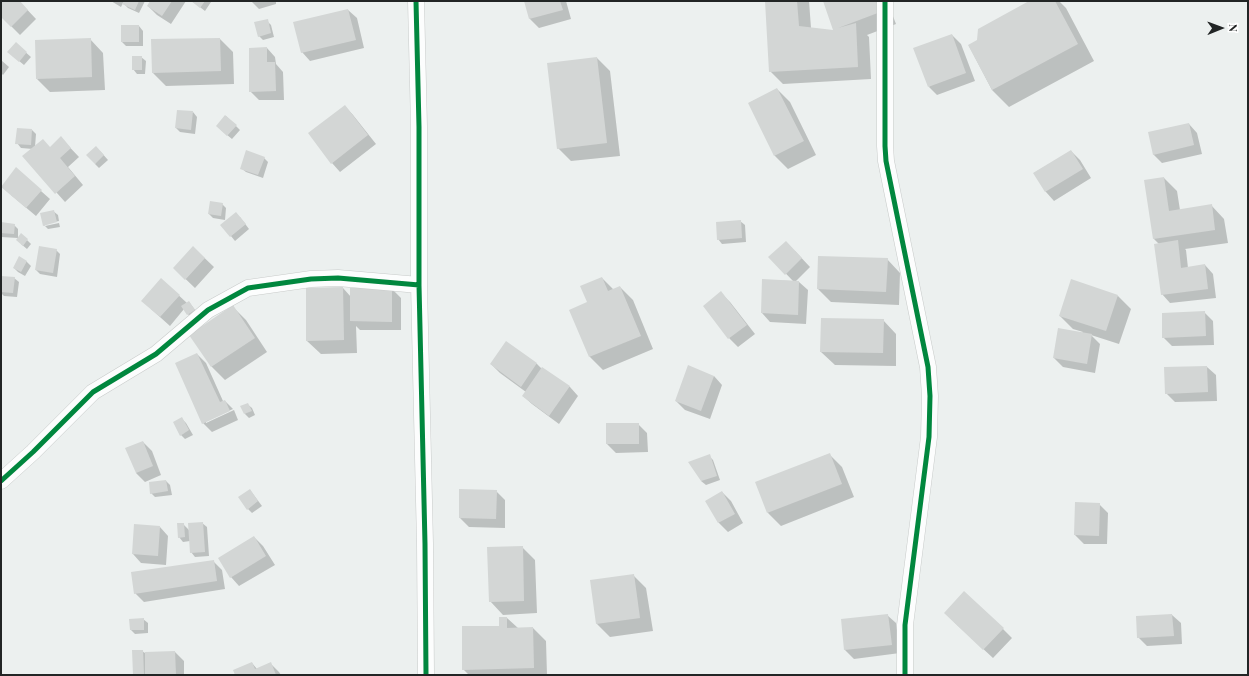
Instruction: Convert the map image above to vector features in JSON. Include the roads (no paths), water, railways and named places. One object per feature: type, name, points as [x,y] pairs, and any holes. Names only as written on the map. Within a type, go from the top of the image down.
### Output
[{"type":"street","points":[[416,1],[426,675]]},
{"type":"street","points":[[885,1],[886,161],[928,367],[930,396],[929,437],[905,625],[905,675]]},
{"type":"street","points":[[1,482],[13,472],[93,392],[156,354],[208,310],[248,288],[311,279],[338,278],[419,284]]}]
